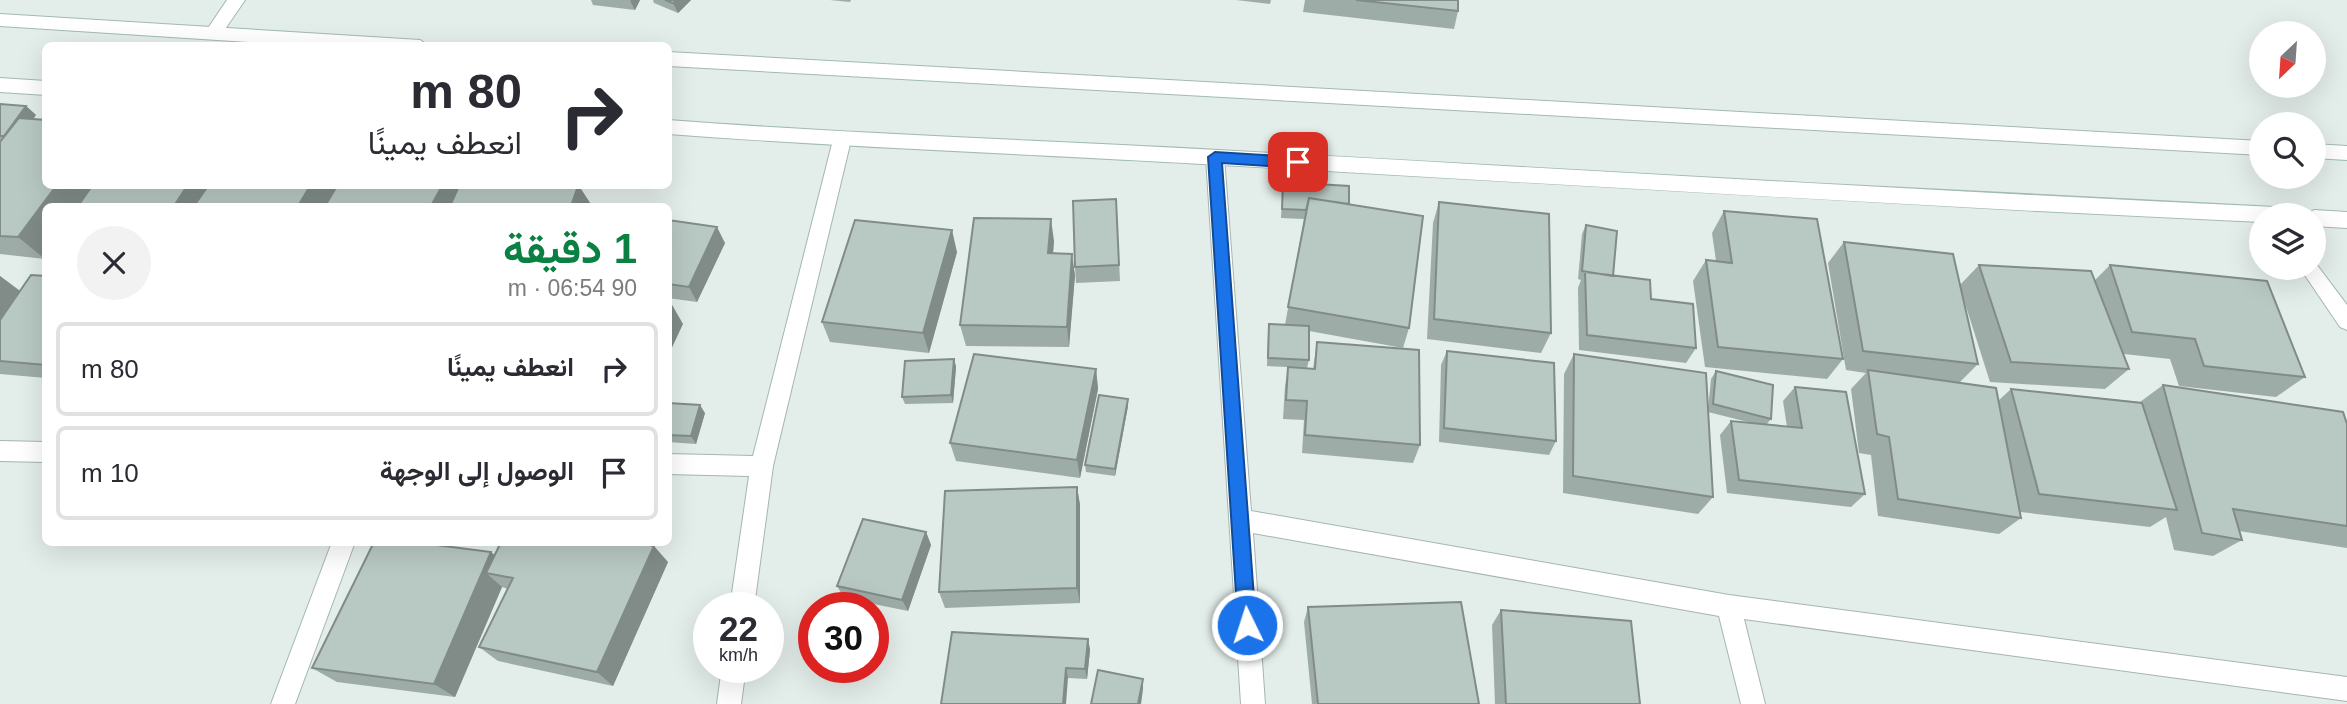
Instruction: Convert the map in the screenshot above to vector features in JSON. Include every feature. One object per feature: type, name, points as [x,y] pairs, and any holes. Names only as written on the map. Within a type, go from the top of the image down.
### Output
[{"type":"street","points":[[213,34],[236,0]]},
{"type":"street","points":[[0,20],[351,42]]},
{"type":"street","points":[[672,59],[2249,147]]},
{"type":"street","points":[[0,85],[42,88]]},
{"type":"street","points":[[672,127],[1852,195],[2249,214]]},
{"type":"street","points":[[744,592],[762,466],[842,139]]},
{"type":"street","points":[[2326,152],[2347,153]]},
{"type":"street","points":[[1215,157],[1253,704]]},
{"type":"street","points":[[2326,219],[2347,220]]},
{"type":"street","points":[[2318,280],[2347,321]]},
{"type":"street","points":[[0,451],[42,452]]},
{"type":"street","points":[[672,464],[762,466]]},
{"type":"street","points":[[1240,520],[1729,606],[2347,689]]},
{"type":"street","points":[[283,704],[342,546]]},
{"type":"street","points":[[1729,606],[1753,704]]},
{"type":"street","points":[[729,704],[732,683]]},
{"type":"building","points":[[1356,0],[1458,0],[1458,11]]},
{"type":"building","points":[[0,104],[26,106],[4,136],[0,136]]},
{"type":"building","points":[[19,118],[42,120],[42,189],[54,189],[18,237],[0,236],[0,142]]},
{"type":"building","points":[[1283,182],[1349,186],[1349,204],[1309,198],[1306,210],[1282,209]]},
{"type":"building","points":[[90,189],[185,189],[176,203],[80,203]]},
{"type":"building","points":[[206,189],[308,189],[300,203],[196,203]]},
{"type":"building","points":[[335,189],[440,189],[433,203],[327,203]]},
{"type":"building","points":[[458,189],[577,189],[572,203],[451,203]]},
{"type":"building","points":[[1309,198],[1423,216],[1409,328],[1288,307]]},
{"type":"building","points":[[1116,199],[1119,265],[1075,267],[1073,201]]},
{"type":"building","points":[[1439,202],[1549,214],[1551,333],[1434,319]]},
{"type":"building","points":[[1724,211],[1817,219],[1843,359],[1718,347],[1706,260],[1732,263]]},
{"type":"building","points":[[974,218],[1051,219],[1048,253],[1072,254],[1067,327],[960,325]]},
{"type":"building","points":[[855,220],[952,230],[923,333],[822,322]]},
{"type":"building","points":[[672,221],[717,227],[689,287],[672,285]]},
{"type":"building","points":[[1586,225],[1617,231],[1613,276],[1582,271]]},
{"type":"building","points":[[1844,242],[1953,254],[1978,364],[1863,351]]},
{"type":"building","points":[[1979,265],[2091,271],[2129,369],[2011,362]]},
{"type":"building","points":[[2110,265],[2267,281],[2305,377],[2204,366],[2195,339],[2132,332]]},
{"type":"building","points":[[1585,272],[1650,280],[1651,299],[1693,304],[1696,348],[1587,335]]},
{"type":"building","points":[[31,275],[42,276],[42,365],[0,361],[0,320]]},
{"type":"building","points":[[1269,324],[1309,326],[1309,360],[1268,358]]},
{"type":"building","points":[[1317,342],[1419,350],[1420,445],[1305,435],[1307,401],[1286,400],[1288,367],[1315,369]]},
{"type":"building","points":[[1447,351],[1554,363],[1556,441],[1444,428]]},
{"type":"building","points":[[974,354],[1096,369],[1077,460],[950,443]]},
{"type":"building","points":[[1574,354],[1706,373],[1713,497],[1573,476]]},
{"type":"building","points":[[954,359],[951,395],[902,397],[905,361]]},
{"type":"building","points":[[1868,370],[1996,388],[2021,518],[1898,499],[1889,437],[1877,434]]},
{"type":"building","points":[[1716,371],[1773,385],[1771,419],[1713,404]]},
{"type":"building","points":[[2163,385],[2343,412],[2347,424],[2347,526],[2233,509],[2242,540],[2202,533]]},
{"type":"building","points":[[1795,387],[1846,392],[1865,494],[1739,480],[1731,421],[1802,428]]},
{"type":"building","points":[[2011,389],[2142,403],[2177,510],[2039,494]]},
{"type":"building","points":[[1099,395],[1128,399],[1115,469],[1085,465]]},
{"type":"building","points":[[672,403],[700,405],[691,436],[672,435]]},
{"type":"building","points":[[1077,487],[1077,588],[939,592],[945,491]]},
{"type":"building","points":[[863,519],[926,532],[902,600],[889,597],[889,592],[865,592],[837,586]]},
{"type":"building","points":[[372,546],[444,546],[491,552],[434,684],[312,668]]},
{"type":"building","points":[[499,546],[654,546],[597,672],[479,647],[513,578],[486,573]]},
{"type":"building","points":[[1461,602],[1479,704],[1318,704],[1308,607]]},
{"type":"building","points":[[1501,610],[1631,621],[1640,704],[1506,704]]},
{"type":"building","points":[[952,632],[1088,639],[1085,669],[1066,668],[1063,704],[941,704]]},
{"type":"building","points":[[1098,670],[1143,679],[1138,704],[1091,704]]},
{"type":"route","points":[[1247,625],[1215,157],[1298,162]]}]
